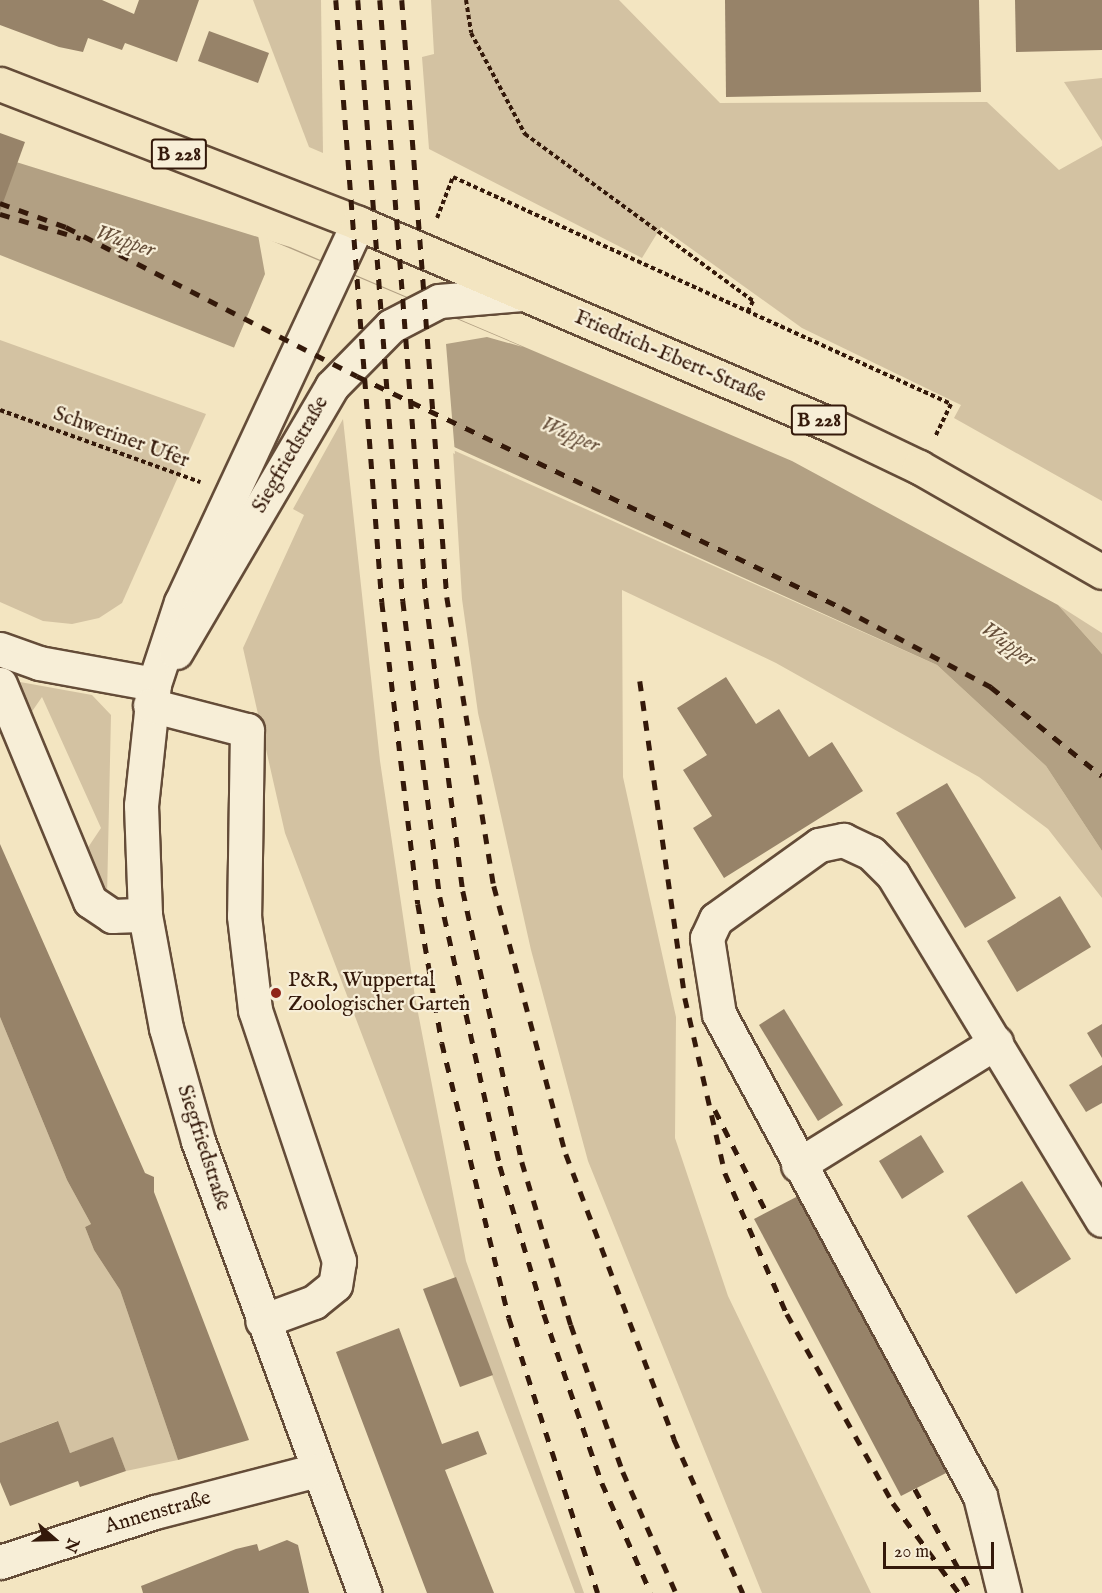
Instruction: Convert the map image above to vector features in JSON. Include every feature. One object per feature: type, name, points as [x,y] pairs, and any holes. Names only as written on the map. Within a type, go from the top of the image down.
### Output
[{"type":"main road","name":"B 228","points":[[0,84],[358,224]]},
{"type":"main road","name":"Friedrich-Ebert-Straße","points":[[358,224],[920,466],[1102,572]]},
{"type":"street","name":"Siegfriedstraße","points":[[358,224],[182,602],[152,694],[141,805],[145,915],[166,1028],[198,1141],[262,1321],[364,1593]]},
{"type":"street","name":"Siegfriedstraße","points":[[152,694],[206,608],[298,437],[332,386],[391,326],[439,301],[522,294]]},
{"type":"street","points":[[0,649],[39,663],[152,694],[247,730],[244,916],[255,1010],[339,1261],[335,1285],[314,1302],[262,1321]]},
{"type":"street","points":[[0,684],[90,901],[112,916],[145,915]]},
{"type":"street","points":[[1004,1593],[980,1496],[798,1165],[719,1014],[707,938],[716,919],[735,901],[819,845],[843,840],[871,852],[893,875],[1102,1220]]},
{"type":"street","points":[[798,1165],[996,1042]]},
{"type":"street","name":"Annenstraße","points":[[0,1562],[155,1512],[317,1470]]},
{"type":"path","points":[[466,0],[471,33],[525,134],[753,301],[747,313]]},
{"type":"path","points":[[425,252],[453,177],[747,313],[951,404],[943,421]]},
{"type":"path","name":"Schweriner Ufer","points":[[0,410],[232,494]]},
{"type":"shaded area","points":[[253,0],[321,0],[323,153],[309,147]]},
{"type":"shaded area","points":[[431,0],[619,0],[720,103],[987,102],[1059,170],[1102,146],[1102,501],[954,418],[961,405],[802,328],[661,227],[642,258],[429,149],[422,57],[434,54]]},
{"type":"shaded area","points":[[1102,78],[1102,141],[1064,82]]},
{"type":"shaded area","points":[[0,340],[206,414],[122,603],[99,618],[72,624],[43,621],[0,602]]},
{"type":"shaded area","points":[[343,419],[380,761],[415,997],[466,1261],[584,1593],[575,1593],[285,833],[243,648],[304,515],[293,509]]},
{"type":"shaded area","points":[[453,450],[937,665],[1046,766],[1102,851],[1102,898],[1048,829],[979,777],[776,663],[622,590],[623,777],[676,1017],[675,1138],[728,1296],[871,1593],[762,1593],[588,1161],[531,950],[478,713],[462,599]]},
{"type":"shaded area","points":[[1058,605],[1102,633],[1102,654]]},
{"type":"shaded area","points":[[20,682],[92,695],[111,715],[107,897],[83,855],[101,828],[42,697],[24,723],[12,684]]},
{"type":"shaded area","points":[[0,1017],[67,1180],[91,1224],[85,1227],[94,1250],[120,1290],[178,1460],[126,1471],[113,1438],[70,1453],[57,1421],[0,1443]]},
{"type":"water","name":"Wupper","points":[[0,157],[290,247],[792,461],[1058,605],[1102,654],[1102,851],[1046,766],[937,665],[235,348],[0,255]]},
{"type":"pier","points":[[258,235],[523,347],[487,337],[446,344],[455,454],[233,350],[265,274]]},
{"type":"building","points":[[0,0],[102,0],[134,14],[139,0],[199,0],[177,62],[125,43],[122,50],[88,38],[83,52],[59,47],[0,25]]},
{"type":"building","points":[[725,0],[979,0],[981,92],[726,97]]},
{"type":"building","points":[[1015,0],[1102,0],[1102,50],[1016,52]]},
{"type":"building","points":[[209,31],[269,53],[258,83],[198,61]]},
{"type":"building","points":[[0,133],[25,142],[0,211]]},
{"type":"building","points":[[726,677],[756,724],[779,709],[809,757],[832,742],[863,791],[724,878],[693,828],[712,816],[683,770],[707,755],[677,708]]},
{"type":"building","points":[[947,783],[1016,898],[965,928],[896,813]]},
{"type":"building","points":[[0,844],[145,1173],[154,1177],[154,1192],[249,1440],[178,1460],[120,1290],[94,1250],[85,1227],[91,1224],[67,1180],[0,1017]]},
{"type":"building","points":[[1060,896],[1091,947],[1017,992],[987,941]]},
{"type":"building","points":[[784,1009],[843,1105],[818,1121],[759,1025]]},
{"type":"building","points":[[1102,1024],[1102,1058],[1087,1033]]},
{"type":"building","points":[[1102,1065],[1102,1103],[1086,1112],[1069,1085]]},
{"type":"building","points":[[921,1135],[944,1172],[902,1199],[879,1161]]},
{"type":"building","points":[[1022,1181],[1071,1259],[1016,1294],[967,1216]]},
{"type":"building","points":[[802,1194],[948,1472],[901,1496],[754,1219]]},
{"type":"building","points":[[456,1277],[493,1375],[460,1387],[423,1289]]},
{"type":"building","points":[[399,1328],[442,1444],[478,1431],[487,1454],[445,1470],[494,1593],[427,1593],[336,1352]]},
{"type":"building","points":[[58,1421],[70,1453],[113,1437],[126,1471],[80,1487],[78,1481],[10,1506],[0,1482],[0,1443]]},
{"type":"building","points":[[287,1540],[298,1545],[309,1593],[143,1593],[141,1586],[236,1549],[257,1544],[259,1551]]},
{"type":"railway","points":[[336,0],[382,602],[418,904],[442,1043],[509,1318],[598,1593]]},
{"type":"railway","points":[[358,0],[403,601],[440,897],[500,1166],[544,1314],[602,1483],[651,1593]]},
{"type":"railway","points":[[380,0],[426,599],[463,891],[522,1162],[571,1325],[623,1472],[676,1593]]},
{"type":"railway","points":[[402,0],[447,597],[494,886],[566,1154],[674,1439],[743,1593]]},
{"type":"railway","points":[[0,203],[66,227],[357,376],[842,608],[991,687],[1102,776]]},
{"type":"railway","points":[[0,214],[80,238]]},
{"type":"railway","points":[[640,681],[685,998],[725,1173],[787,1314],[893,1503],[959,1593]]},
{"type":"railway","points":[[715,1110],[767,1213]]},
{"type":"railway","points":[[915,1489],[972,1593]]},
{"type":"place","name":"P&R, Wuppertal Zoologischer Garten","points":[[276,993]]}]
